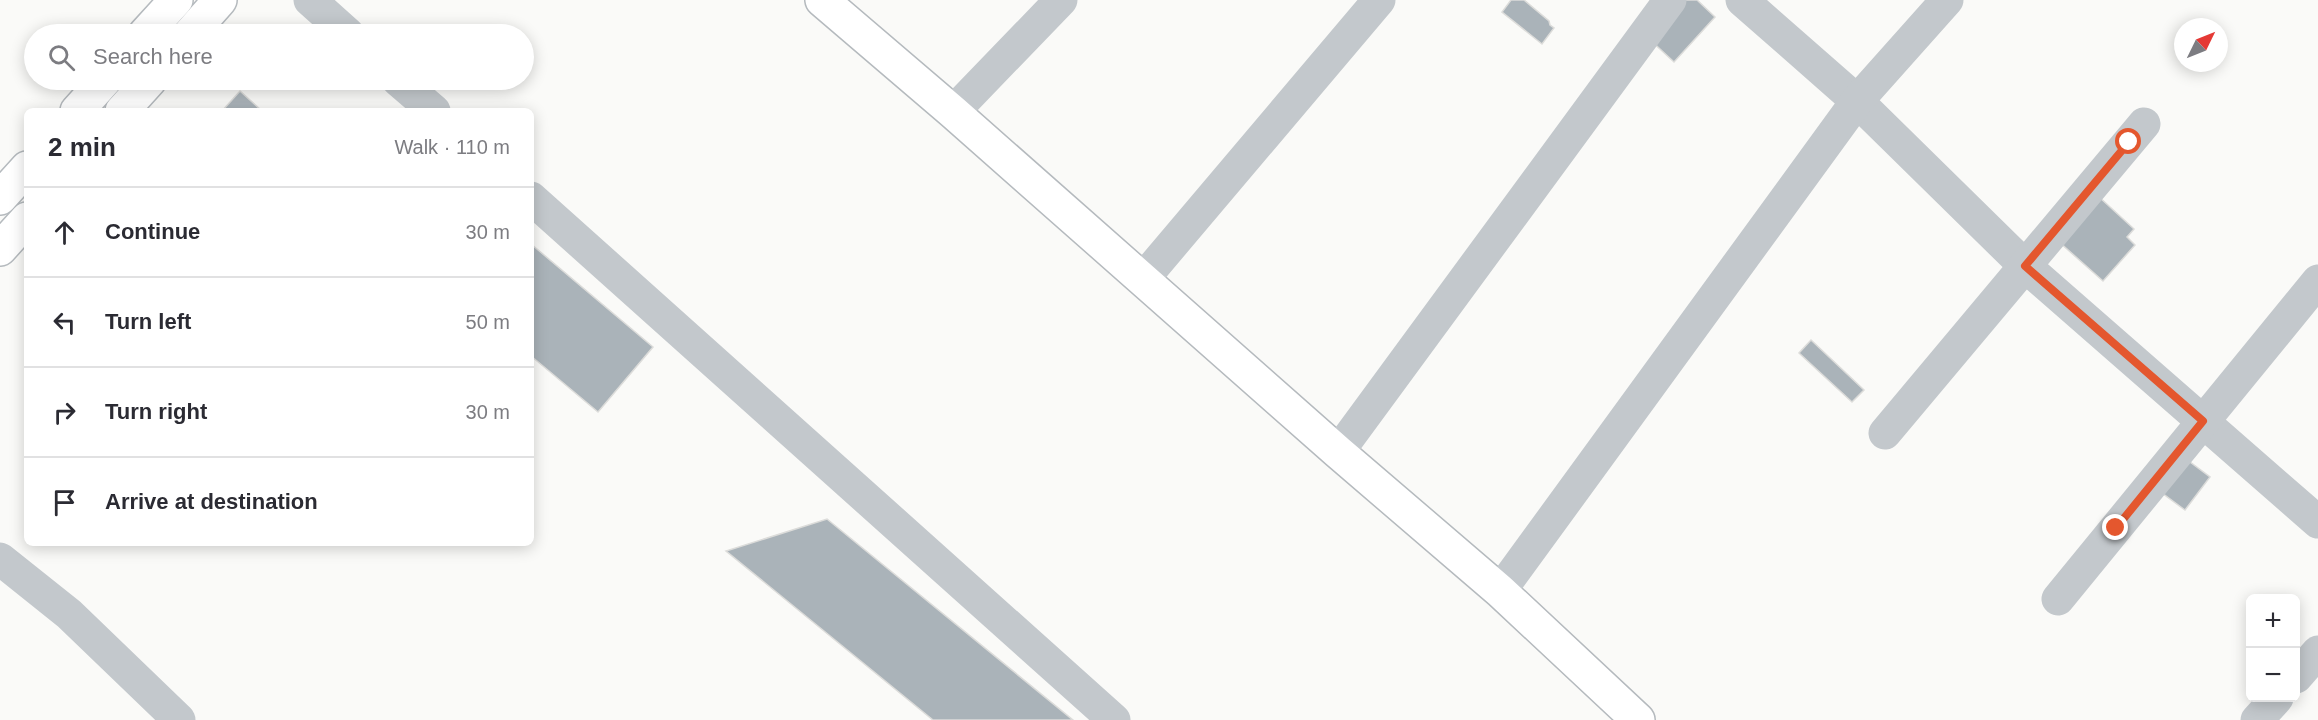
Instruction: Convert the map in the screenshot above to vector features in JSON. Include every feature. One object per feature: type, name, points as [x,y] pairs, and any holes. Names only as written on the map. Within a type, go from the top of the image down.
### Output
[{"type":"main road","points":[[154,24],[176,0]]},
{"type":"main road","points":[[199,24],[220,0]]},
{"type":"main road","points":[[822,0],[953,111],[1338,452],[1500,591],[1638,720]]},
{"type":"main road","points":[[80,108],[96,90]]},
{"type":"main road","points":[[125,108],[141,90]]},
{"type":"main road","points":[[0,198],[24,171]]},
{"type":"main road","points":[[0,249],[24,222]]},
{"type":"street","points":[[310,0],[337,24]]},
{"type":"street","points":[[953,111],[1061,0]]},
{"type":"street","points":[[1143,279],[1379,0]]},
{"type":"street","points":[[1338,452],[1670,0]]},
{"type":"street","points":[[1742,0],[1857,101],[2025,266],[2318,522]]},
{"type":"street","points":[[1500,591],[1857,101],[1947,0]]},
{"type":"street","points":[[410,90],[431,108]]},
{"type":"street","points":[[1885,433],[2144,124]]},
{"type":"street","points":[[534,201],[1114,720]]},
{"type":"street","points":[[2058,599],[2318,281]]},
{"type":"street","points":[[0,559],[69,614],[179,720]]},
{"type":"street","points":[[2300,672],[2318,652]]},
{"type":"street","points":[[2257,720],[2273,702]]},
{"type":"building","points":[[1511,0],[1524,0],[1554,28],[1542,44],[1502,12]]},
{"type":"building","points":[[1680,0],[1697,0],[1715,17],[1674,62],[1646,36]]},
{"type":"building","points":[[240,91],[259,108],[225,108]]},
{"type":"building","points":[[2098,196],[2134,229],[2127,237],[2135,245],[2103,281],[2058,241]]},
{"type":"building","points":[[534,247],[653,347],[598,412],[534,359]]},
{"type":"building","points":[[1811,340],[1864,390],[1852,402],[1799,353]]},
{"type":"building","points":[[2182,456],[2210,477],[2185,510],[2158,490]]},
{"type":"building","points":[[827,519],[1073,720],[933,720],[726,551]]},
{"type":"route","points":[[2116,528],[2203,421],[2025,266],[2129,142]]}]
